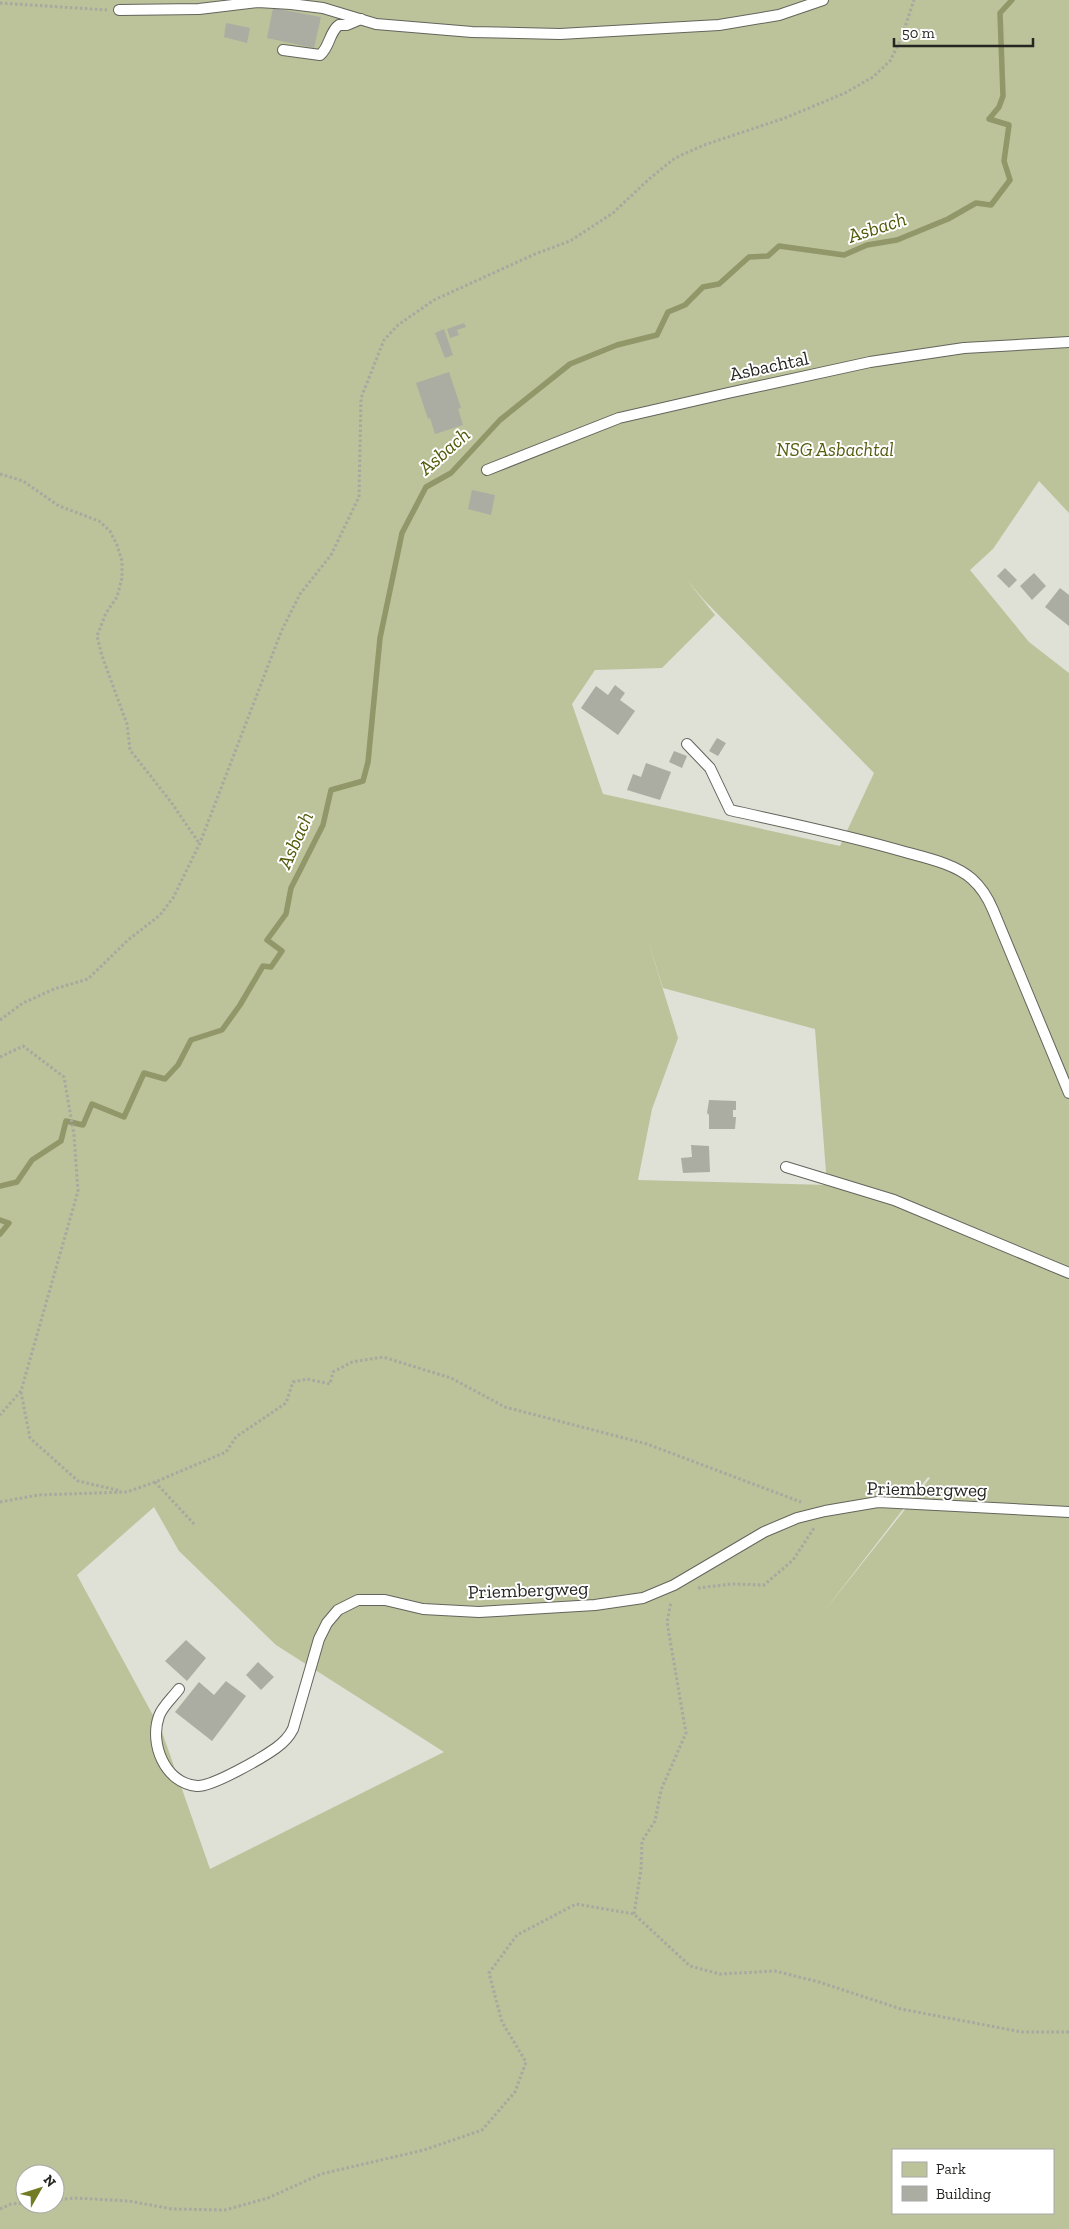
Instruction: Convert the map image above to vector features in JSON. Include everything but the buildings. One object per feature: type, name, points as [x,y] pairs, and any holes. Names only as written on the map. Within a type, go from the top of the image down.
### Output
[{"type":"lane","points":[[118,10],[199,10],[258,2],[322,8],[376,24],[472,32],[560,34],[719,25],[779,15],[823,0]]},
{"type":"lane","points":[[283,50],[320,56],[328,45],[334,28],[361,20]]},
{"type":"lane","name":"Asbachtal","points":[[488,470],[619,418],[728,393],[870,362],[964,348],[1069,342]]},
{"type":"lane","points":[[687,744],[710,768],[730,810],[876,843],[956,869],[971,878],[984,892],[993,910],[1069,1093]]},
{"type":"lane","points":[[786,1167],[894,1200],[1069,1273]]},
{"type":"lane","name":"Priembergweg","points":[[179,1689],[159,1714],[156,1731],[162,1762],[171,1775],[182,1782],[198,1786],[210,1784],[276,1748],[288,1738],[293,1729],[319,1640],[327,1623],[338,1610],[349,1604],[369,1599],[423,1609],[479,1612],[576,1606],[643,1598],[674,1585],[764,1532],[797,1518],[878,1502],[1069,1512]]},
{"type":"path","points":[[0,1020],[23,1003],[54,989],[88,979],[128,940],[160,915],[173,898],[200,843],[281,632],[300,594],[331,555],[359,497],[360,398],[384,340],[398,325],[434,300],[535,254],[570,241],[613,213],[648,178],[675,158],[704,145],[785,118],[845,92],[873,77],[890,61],[901,39],[914,0]]},
{"type":"path","points":[[0,4],[118,10]]},
{"type":"path","points":[[0,474],[22,481],[59,506],[100,522],[110,531],[122,561],[122,578],[117,597],[106,613],[97,636],[102,656],[127,724],[130,750],[200,843]]},
{"type":"path","points":[[0,1057],[23,1046],[64,1078],[74,1135],[78,1191],[21,1391],[0,1415]]},
{"type":"path","points":[[0,1502],[38,1495],[127,1492],[155,1482],[226,1452],[236,1437],[286,1403],[292,1382],[307,1379],[330,1384],[333,1372],[352,1362],[384,1358],[451,1378],[505,1407],[647,1444],[825,1511],[793,1560],[764,1585],[732,1584],[703,1589],[674,1585],[667,1622],[686,1733],[661,1790],[655,1820],[642,1841],[641,1870],[634,1914]]},
{"type":"path","points":[[21,1391],[30,1438],[78,1481],[127,1492]]},
{"type":"path","points":[[155,1482],[194,1524]]},
{"type":"path","points":[[65,2199],[129,2201],[172,2209],[225,2210],[268,2198],[321,2174],[424,2150],[482,2130],[515,2092],[526,2062],[502,2022],[489,1973],[517,1935],[576,1904],[634,1914],[690,1966],[712,1972],[720,1974],[775,1971],[819,1982],[901,2009],[1022,2032],[1069,2032]]},
{"type":"path","points":[[0,2209],[15,2203]]},
{"type":"green space","name":"NSG Asbachtal","points":[[0,0],[1069,0],[1069,513],[1039,481],[993,549],[970,570],[1029,642],[1069,673],[1069,2229],[0,2229]],"holes":[[[686,579],[704,600],[874,773],[840,846],[603,794],[572,704],[595,670],[662,668],[715,615]],[[645,931],[663,988],[815,1029],[827,1185],[638,1180],[652,1109],[678,1038]],[[928,1477],[930,1478],[822,1614]],[[154,1507],[179,1551],[276,1645],[444,1752],[210,1869],[162,1732],[77,1575]]]},
{"type":"waterway","name":"Asbach","points":[[0,1186],[17,1182],[32,1160],[61,1141],[66,1121],[83,1125],[92,1104],[124,1117],[144,1073],[165,1079],[178,1065],[191,1040],[222,1030],[240,1005],[263,966],[271,967],[282,951],[267,940],[286,914],[291,888],[323,825],[331,790],[363,781],[368,762],[380,638],[402,533],[426,487],[451,473],[500,420],[570,364],[617,345],[657,335],[668,312],[685,305],[703,287],[719,284],[749,257],[768,256],[779,246],[844,255],[867,245],[897,240],[948,219],[976,203],[991,205],[1010,180],[1004,161],[1009,125],[989,119],[999,107],[1003,96],[1000,13],[1012,0]]},
{"type":"waterway","name":"Asbach","points":[[0,1220],[9,1223],[0,1234]]}]
